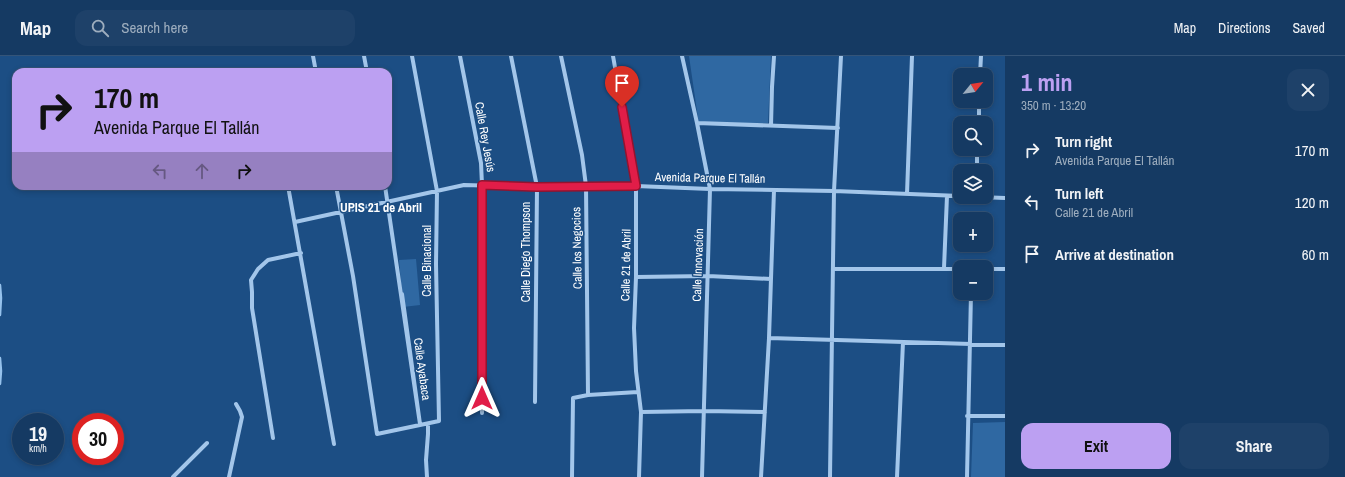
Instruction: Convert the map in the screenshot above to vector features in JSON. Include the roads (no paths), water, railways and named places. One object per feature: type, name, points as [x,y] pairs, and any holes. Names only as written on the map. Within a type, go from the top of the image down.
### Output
[{"type":"street","points":[[313,56],[315,68]]},
{"type":"street","points":[[364,56],[366,68]]},
{"type":"street","name":"Calle Binacional","points":[[412,56],[436,191],[439,421],[420,424]]},
{"type":"street","name":"Calle Rey Jesús","points":[[460,56],[480,163],[482,185],[482,413]]},
{"type":"street","name":"Calle Diego Thompson","points":[[511,56],[537,187],[535,402]]},
{"type":"street","name":"Calle los Negocios","points":[[561,56],[582,155],[586,186],[588,395]]},
{"type":"street","name":"Calle 21 de Abril","points":[[613,56],[636,186],[636,277],[634,328],[638,392],[641,412],[639,477]]},
{"type":"street","name":"Calle Innovación","points":[[682,56],[698,123],[710,189],[702,477]]},
{"type":"street","points":[[772,126],[774,56]]},
{"type":"street","points":[[830,477],[834,191],[841,56]]},
{"type":"street","points":[[907,194],[912,56]]},
{"type":"street","points":[[980,68],[981,56]]},
{"type":"street","points":[[698,123],[838,128]]},
{"type":"street","name":"Avenida Parque El Tallán","points":[[295,222],[388,203],[464,185],[537,187],[636,186],[834,191],[953,196]]},
{"type":"street","points":[[289,190],[334,444]]},
{"type":"street","points":[[337,190],[353,276],[377,434],[420,424]]},
{"type":"street","name":"Calle Ayabaca","points":[[386,190],[420,424]]},
{"type":"street","points":[[761,477],[769,338],[774,190]]},
{"type":"street","points":[[944,268],[947,196]]},
{"type":"street","points":[[993,198],[1005,198]]},
{"type":"street","points":[[273,438],[252,308],[251,280],[258,269],[268,260],[301,253]]},
{"type":"street","points":[[833,269],[953,269]]},
{"type":"street","points":[[993,269],[1005,269]]},
{"type":"street","points":[[636,277],[708,276],[771,279]]},
{"type":"street","name":"Calle Ayabaca","points":[[402,294],[420,424]]},
{"type":"street","points":[[967,477],[967,416],[971,300]]},
{"type":"street","points":[[769,338],[1005,345]]},
{"type":"street","points":[[897,477],[903,342]]},
{"type":"street","points":[[572,477],[573,398],[588,395],[638,392]]},
{"type":"street","points":[[229,477],[242,417],[236,404]]},
{"type":"street","points":[[641,412],[704,410],[765,412]]},
{"type":"street","points":[[967,416],[1005,416]]},
{"type":"street","points":[[427,477],[426,460],[428,426]]},
{"type":"street","points":[[172,477],[207,443]]},
{"type":"waterway","points":[[0,285],[0,315]]},
{"type":"waterway","points":[[0,358],[0,384]]},
{"type":"district","name":"UPIS 21 de Abril","points":[[381,207]]}]
